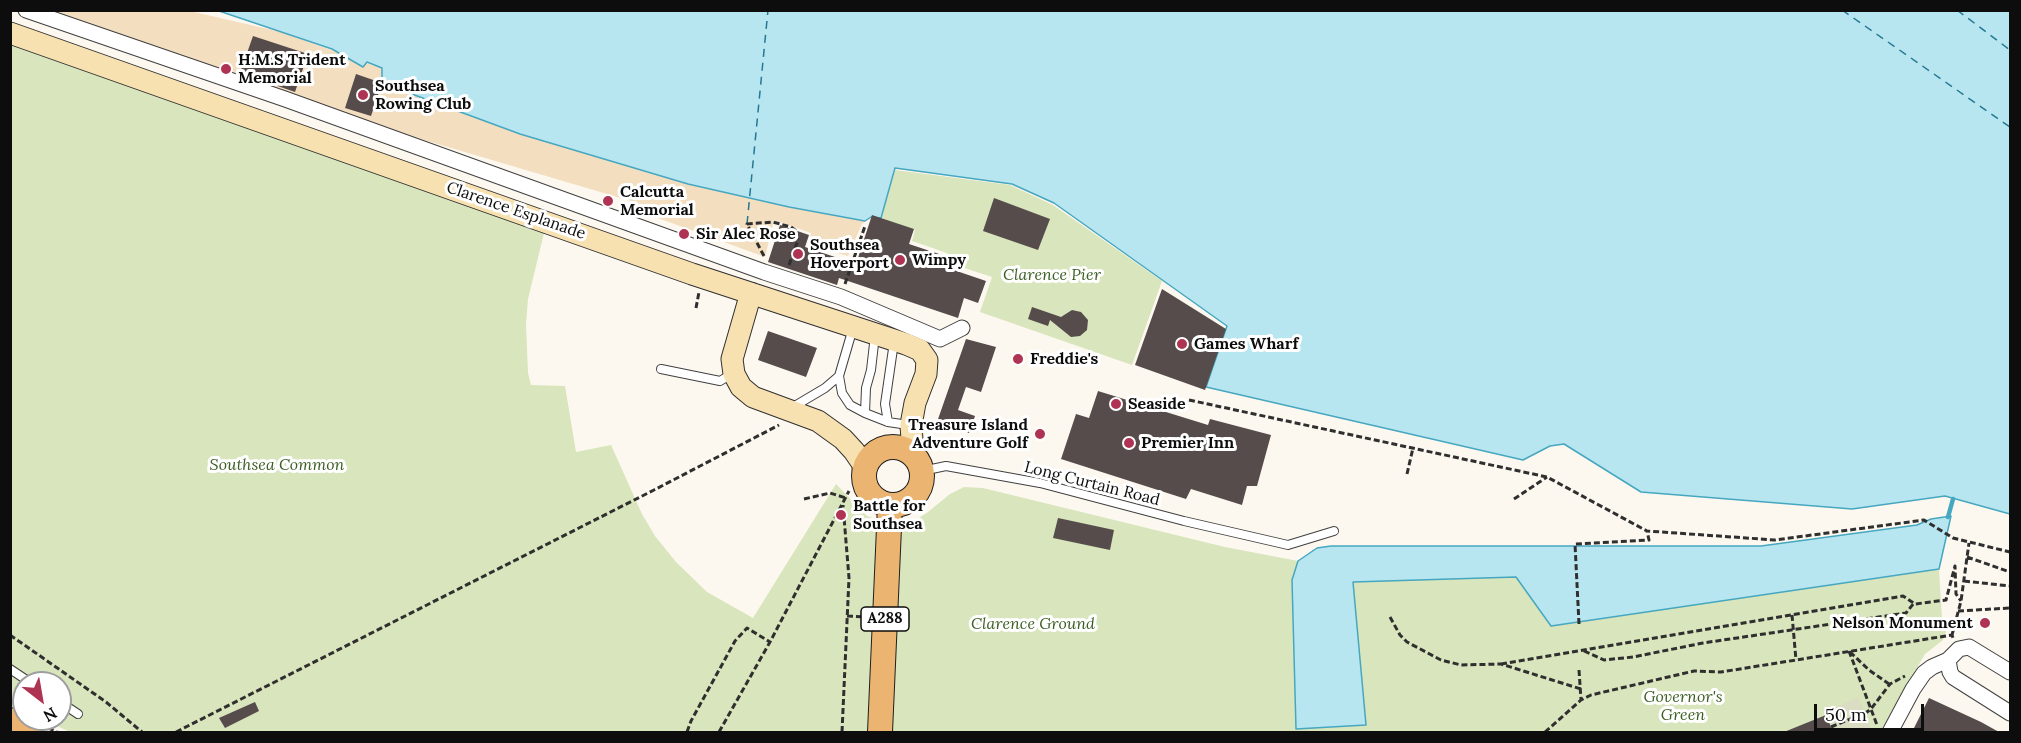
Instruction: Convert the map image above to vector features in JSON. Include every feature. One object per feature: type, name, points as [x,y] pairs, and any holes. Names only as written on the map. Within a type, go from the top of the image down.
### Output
[{"type":"main road","points":[[885,448],[905,449],[917,463],[922,480],[914,496],[899,505],[890,506],[874,499],[868,492],[864,484],[865,467],[869,458],[885,448]]},
{"type":"main road","name":"A288","points":[[880,732],[890,506]]},
{"type":"street","points":[[26,10],[274,95],[764,272],[841,297],[940,339],[962,328]]},
{"type":"street","name":"Clarence Esplanade","points":[[10,33],[692,274],[854,326],[920,350],[927,360],[926,374],[915,403],[911,425],[917,463]]},
{"type":"street","points":[[751,293],[732,359],[734,374],[741,387],[784,417],[818,421],[843,439],[865,467]]},
{"type":"street","points":[[1890,732],[1913,689],[1927,671],[1964,647],[1975,649],[2010,672]]},
{"type":"street","points":[[1954,654],[1950,672],[1953,677],[2010,713]]},
{"type":"lane","points":[[854,326],[839,376],[842,393],[850,405],[865,413],[888,422],[911,425]]},
{"type":"lane","points":[[865,413],[866,388],[885,337]]},
{"type":"lane","points":[[885,337],[885,404],[888,422]]},
{"type":"lane","points":[[661,369],[720,381],[734,374]]},
{"type":"lane","points":[[784,417],[839,376]]},
{"type":"lane","name":"Long Curtain Road","points":[[917,463],[1040,483],[1288,545],[1334,531]]},
{"type":"lane","points":[[72,710],[78,714]]},
{"type":"path","points":[[761,248],[747,224],[774,222],[791,227],[795,230],[798,240],[791,258]]},
{"type":"path","points":[[841,297],[865,226]]},
{"type":"path","points":[[696,308],[699,291]]},
{"type":"path","points":[[1189,400],[1547,477],[1647,531],[1775,540],[1924,520],[1953,538],[2010,552]]},
{"type":"path","points":[[176,732],[654,490],[784,417]]},
{"type":"path","points":[[1407,474],[1413,448]]},
{"type":"path","points":[[1514,499],[1547,477]]},
{"type":"path","points":[[719,732],[770,642],[849,491]]},
{"type":"path","points":[[804,499],[830,493],[846,498]]},
{"type":"path","points":[[842,732],[849,578],[843,504]]},
{"type":"path","points":[[1579,624],[1575,544],[1649,540],[1647,531]]},
{"type":"path","points":[[1954,654],[1952,635],[1961,602],[1969,543]]},
{"type":"path","points":[[1967,557],[2010,572]]},
{"type":"path","points":[[1390,617],[1400,635],[1407,642],[1441,660],[1461,665],[1501,664],[1903,596],[1914,603],[1946,600],[1955,566],[1956,594],[1961,602]]},
{"type":"path","points":[[1964,581],[2010,586]]},
{"type":"path","points":[[1582,651],[1604,660],[1633,657],[1702,643],[1906,613],[1914,603]]},
{"type":"path","points":[[1958,611],[2010,608]]},
{"type":"path","points":[[1792,615],[1796,660]]},
{"type":"path","points":[[847,616],[870,617]]},
{"type":"path","points":[[687,732],[735,641],[747,628],[770,642]]},
{"type":"path","points":[[10,635],[106,702],[142,732]]},
{"type":"path","points":[[1545,732],[1581,700],[1591,695],[1694,671],[1721,672],[1952,635]]},
{"type":"path","points":[[1849,651],[1869,670],[1890,684]]},
{"type":"path","points":[[1849,651],[1880,732]]},
{"type":"path","points":[[1501,664],[1581,689]]},
{"type":"path","points":[[1579,670],[1581,700]]},
{"type":"path","points":[[1831,727],[1871,709],[1890,684],[1914,672],[1927,671]]},
{"type":"green space","name":"Southsea Common","points":[[11,41],[544,233],[528,299],[526,324],[528,373],[531,385],[565,386],[576,452],[611,445],[642,514],[655,536],[676,562],[707,592],[753,618],[836,484],[867,516],[892,526],[914,521],[950,494],[964,487],[983,488],[1225,547],[1298,561],[1292,580],[1296,729],[1366,725],[1352,582],[1516,577],[1551,626],[1939,569],[1942,618],[1950,620],[1943,640],[1925,654],[1880,732],[70,732],[68,731],[72,731],[72,671],[12,671],[11,702]]},
{"type":"green space","name":"Clarence Pier","points":[[895,170],[1010,185],[1053,205],[1162,281],[1132,365],[980,312],[992,277],[946,262],[947,253],[912,241],[915,230],[881,218]]},
{"type":"green space","points":[[1858,697],[1873,732],[1833,732],[1825,713]]},
{"type":"sand","points":[[26,11],[190,11],[281,32],[400,75],[881,218],[871,217],[862,224],[848,256],[809,245],[811,233],[774,220],[765,257],[638,210],[640,204],[285,99]]},
{"type":"water","points":[[219,11],[2010,11],[2010,514],[1945,496],[1852,509],[1641,492],[1564,444],[1550,446],[1523,460],[1206,387],[1227,326],[1054,203],[1012,184],[895,168],[881,218],[871,217],[865,221],[789,207],[688,184],[520,134],[382,83],[382,68],[367,62],[363,67],[332,49]]},
{"type":"water","points":[[1951,516],[1939,569],[1551,626],[1516,577],[1353,582],[1366,725],[1296,729],[1292,580],[1298,561],[1317,548],[1331,546],[1761,546],[1917,525],[1931,519]]},
{"type":"building","points":[[253,36],[308,54],[295,92],[240,73]]},
{"type":"building","name":"Southsea Rowing Club","points":[[356,74],[382,83],[371,116],[345,108]]},
{"type":"building","points":[[994,198],[1050,219],[1038,250],[983,231]]},
{"type":"building","points":[[872,215],[914,229],[909,244],[945,256],[942,266],[986,281],[978,303],[964,298],[958,318],[839,278],[837,285],[768,262],[780,225],[809,235],[805,247],[856,264]]},
{"type":"building","name":"Games Wharf","points":[[1162,289],[1226,329],[1205,390],[1135,365]]},
{"type":"building","points":[[1032,307],[1061,317],[1072,310],[1081,312],[1088,320],[1087,330],[1080,336],[1071,337],[1050,320],[1048,326],[1028,319]]},
{"type":"building","points":[[768,331],[817,348],[806,377],[758,360]]},
{"type":"building","points":[[966,339],[996,347],[981,392],[966,387],[958,410],[975,416],[969,433],[937,422]]},
{"type":"building","points":[[1098,391],[1208,425],[1210,419],[1271,435],[1257,486],[1247,486],[1242,505],[1191,489],[1186,499],[1061,459],[1076,414],[1089,418]]},
{"type":"building","points":[[1058,518],[1114,530],[1110,550],[1053,538]]},
{"type":"building","points":[[1929,698],[1981,722],[1999,732],[1912,732]]},
{"type":"building","points":[[255,702],[259,711],[225,728],[219,718]]},
{"type":"building","points":[[1826,715],[1833,732],[1784,732]]},
{"type":"waterway","points":[[1948,517],[1953,499]]},
{"type":"ferry route","points":[[747,224],[768,10]]},
{"type":"ferry route","points":[[1842,10],[2010,127]]},
{"type":"ferry route","points":[[1957,10],[2010,50]]},
{"type":"place","name":"H.M.S Trident Memorial","points":[[226,69]]},
{"type":"place","name":"Southsea Rowing Club","points":[[363,95]]},
{"type":"place","name":"Calcutta Memorial","points":[[608,201]]},
{"type":"place","name":"Sir Alec Rose","points":[[684,234]]},
{"type":"place","name":"Southsea Hoverport","points":[[798,254]]},
{"type":"place","name":"Wimpy","points":[[900,260]]},
{"type":"place","name":"Games Wharf","points":[[1182,344]]},
{"type":"place","name":"Freddie's","points":[[1018,359]]},
{"type":"place","name":"Seaside","points":[[1116,404]]},
{"type":"place","name":"Treasure Island Adventure Golf","points":[[1040,434]]},
{"type":"place","name":"Premier Inn","points":[[1129,443]]},
{"type":"place","name":"Battle for Southsea","points":[[841,515]]},
{"type":"place","name":"Nelson Monument","points":[[1985,623]]},
{"type":"park label","name":"Clarence Ground","points":[[1033,624]]},
{"type":"park label","name":"Governor's Green","points":[[1683,706]]}]
